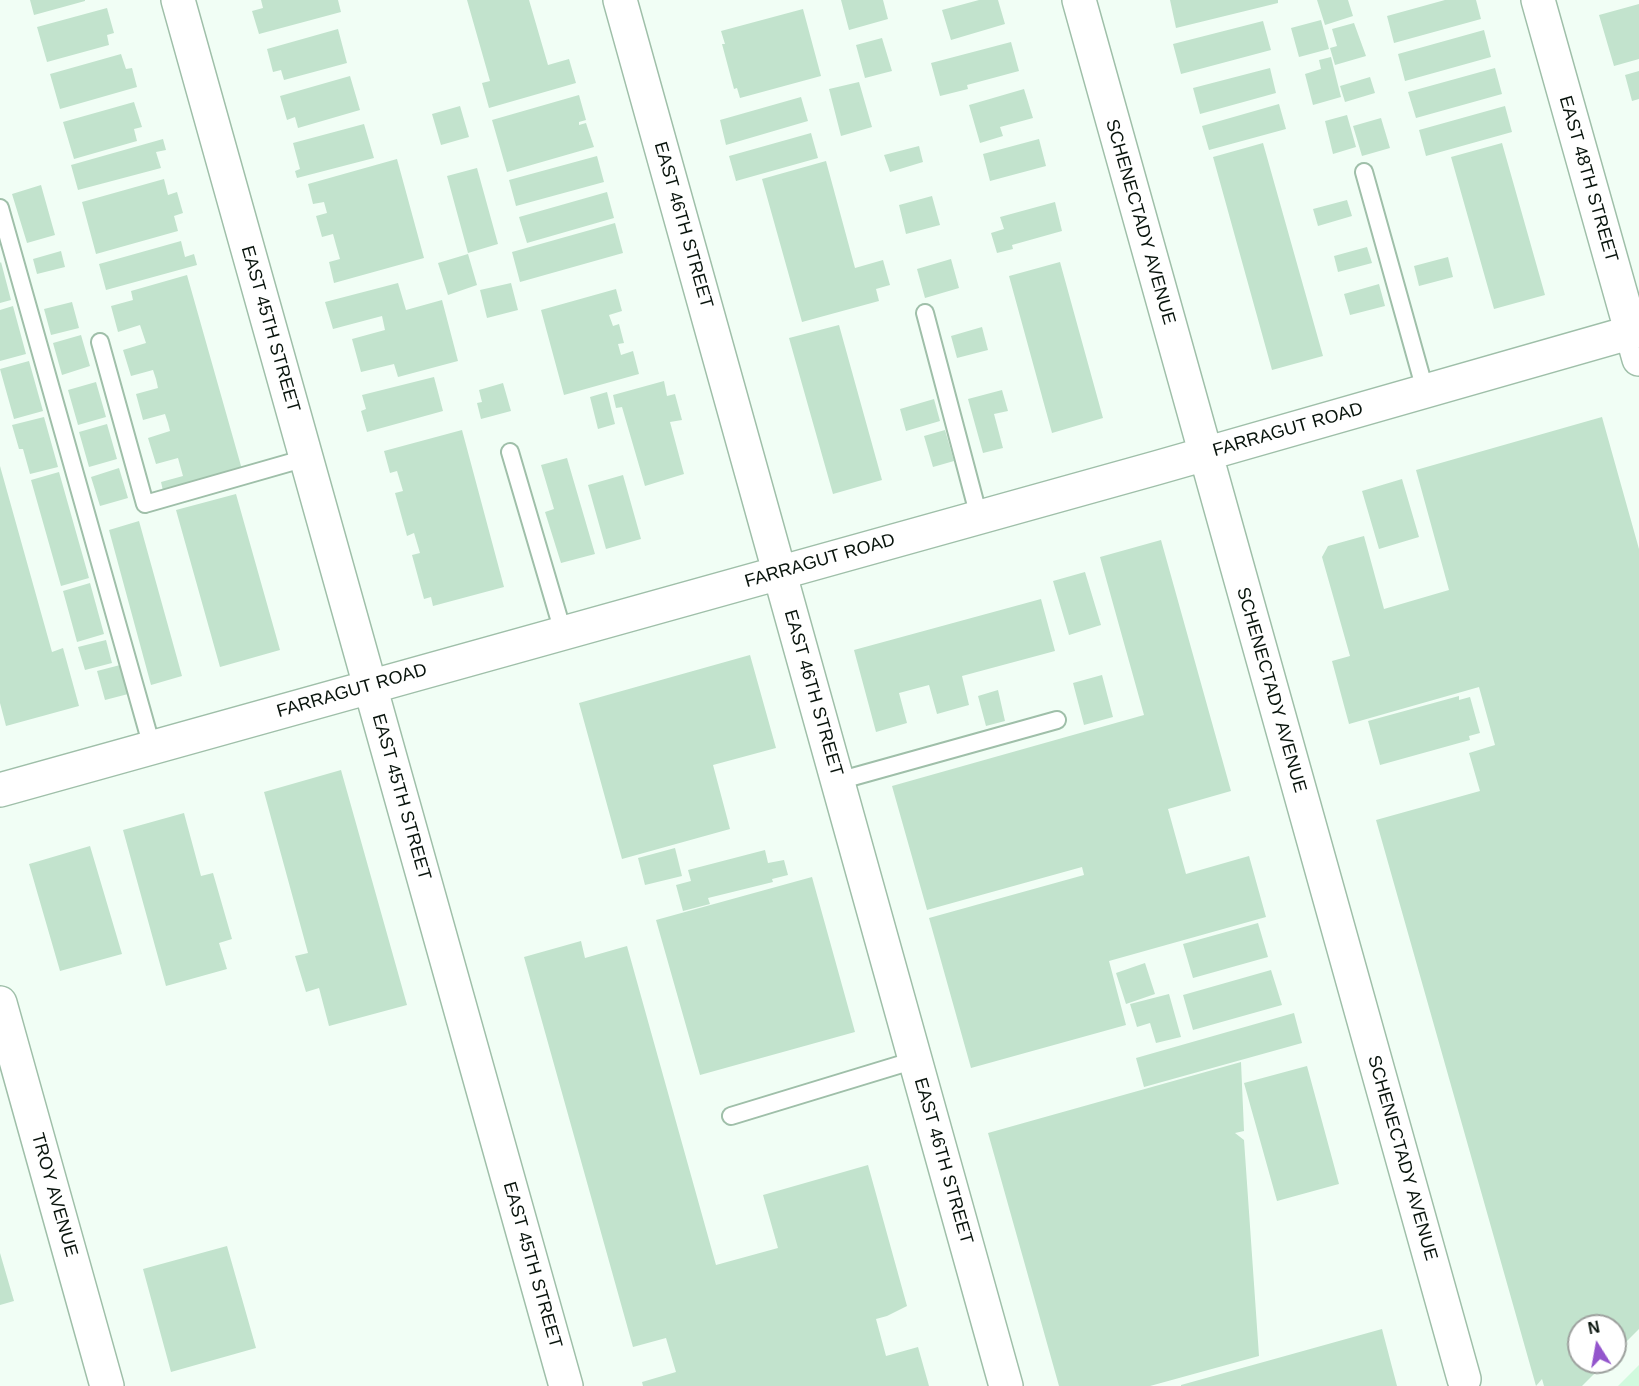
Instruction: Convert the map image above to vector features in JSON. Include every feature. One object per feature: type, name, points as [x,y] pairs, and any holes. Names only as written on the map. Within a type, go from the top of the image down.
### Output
[{"type":"street","name":"EAST 45TH STREET","points":[[178,0],[566,1386]]},
{"type":"street","name":"EAST 46TH STREET","points":[[621,0],[1006,1386]]},
{"type":"street","name":"SCHENECTADY AVENUE","points":[[1079,0],[1464,1379]]},
{"type":"street","name":"EAST 48TH STREET","points":[[1539,0],[1637,340]]},
{"type":"street","name":"FARRAGUT ROAD","points":[[0,790],[1425,390],[1637,340]]},
{"type":"street","name":"TROY AVENUE","points":[[0,1003],[107,1386]]},
{"type":"lane","points":[[1364,172],[1425,390]]},
{"type":"lane","points":[[0,208],[152,747]]},
{"type":"lane","points":[[925,313],[979,517]]},
{"type":"lane","points":[[100,342],[145,504],[306,458]]},
{"type":"lane","points":[[510,452],[563,632]]},
{"type":"lane","points":[[838,781],[1057,720]]},
{"type":"lane","points":[[731,1116],[915,1060]]},
{"type":"shaded area","points":[[1639,1365],[1639,1386],[1618,1386]]},
{"type":"building","points":[[30,0],[85,0],[85,1],[34,15]]},
{"type":"building","points":[[261,0],[338,0],[341,12],[259,34],[252,11],[263,8]]},
{"type":"building","points":[[467,0],[529,0],[548,65],[569,59],[576,83],[489,108],[482,83],[490,81]]},
{"type":"building","points":[[841,0],[883,0],[888,19],[849,30]]},
{"type":"building","points":[[979,0],[998,0],[1005,24],[951,40],[942,10]]},
{"type":"building","points":[[1170,0],[1278,0],[1278,3],[1176,28]]},
{"type":"building","points":[[1317,0],[1348,0],[1353,16],[1325,25]]},
{"type":"building","points":[[1445,0],[1476,0],[1481,19],[1394,43],[1387,16]]},
{"type":"building","points":[[1639,4],[1639,59],[1614,66],[1599,15]]},
{"type":"building","points":[[107,8],[114,33],[107,35],[109,45],[47,62],[37,27]]},
{"type":"building","points":[[803,9],[821,76],[740,98],[737,88],[734,89],[722,44],[725,44],[721,31]]},
{"type":"building","points":[[1321,20],[1329,49],[1299,57],[1291,28]]},
{"type":"building","points":[[1263,21],[1271,50],[1181,74],[1173,44]]},
{"type":"building","points":[[1354,23],[1366,56],[1335,65],[1330,48],[1337,46],[1332,29]]},
{"type":"building","points":[[338,29],[347,63],[284,80],[281,70],[273,72],[267,49]]},
{"type":"building","points":[[1484,30],[1491,57],[1405,81],[1398,54]]},
{"type":"building","points":[[882,38],[892,71],[865,78],[856,45]]},
{"type":"building","points":[[1011,42],[1019,71],[967,85],[968,89],[940,96],[931,63]]},
{"type":"building","points":[[121,54],[126,69],[132,68],[137,87],[60,109],[50,74]]},
{"type":"building","points":[[1331,57],[1341,97],[1313,105],[1305,74],[1321,69],[1319,60]]},
{"type":"building","points":[[1270,68],[1276,93],[1200,114],[1193,88]]},
{"type":"building","points":[[1495,68],[1502,94],[1416,118],[1408,92]]},
{"type":"building","points":[[1639,71],[1639,99],[1632,101],[1625,75]]},
{"type":"building","points":[[350,76],[360,110],[298,128],[295,117],[287,120],[280,96]]},
{"type":"building","points":[[1370,77],[1375,93],[1345,102],[1340,86]]},
{"type":"building","points":[[859,82],[872,127],[841,136],[829,89]]},
{"type":"building","points":[[1024,89],[1033,118],[1000,127],[1003,136],[980,143],[969,105]]},
{"type":"building","points":[[579,95],[586,120],[579,122],[579,125],[586,123],[594,147],[507,172],[492,120]]},
{"type":"building","points":[[801,97],[808,121],[726,145],[720,120]]},
{"type":"building","points":[[134,102],[142,127],[134,129],[137,141],[74,159],[63,122]]},
{"type":"building","points":[[1279,104],[1286,129],[1209,150],[1202,126]]},
{"type":"building","points":[[460,106],[469,137],[441,145],[432,114]]},
{"type":"building","points":[[1505,106],[1512,132],[1426,156],[1419,130]]},
{"type":"building","points":[[1347,115],[1356,147],[1333,154],[1325,121]]},
{"type":"building","points":[[1381,118],[1390,148],[1362,156],[1353,126]]},
{"type":"building","points":[[364,124],[374,158],[297,178],[295,171],[300,169],[293,143]]},
{"type":"building","points":[[811,133],[818,158],[736,181],[729,156]]},
{"type":"building","points":[[163,139],[166,150],[156,152],[161,168],[78,190],[71,165]]},
{"type":"building","points":[[1039,139],[1046,166],[990,181],[983,154]]},
{"type":"building","points":[[1263,143],[1323,356],[1272,370],[1213,157]]},
{"type":"building","points":[[1502,143],[1545,295],[1494,309],[1451,157]]},
{"type":"building","points":[[919,146],[923,162],[890,172],[884,155]]},
{"type":"building","points":[[597,156],[604,182],[516,206],[509,180]]},
{"type":"building","points":[[397,159],[424,258],[334,283],[329,262],[340,259],[333,234],[322,237],[316,216],[327,213],[324,202],[313,204],[308,184]]},
{"type":"building","points":[[826,161],[855,268],[883,260],[890,285],[876,289],[879,301],[802,322],[762,179]]},
{"type":"building","points":[[477,168],[498,244],[468,253],[447,176]]},
{"type":"building","points":[[164,179],[168,195],[177,192],[183,213],[174,216],[178,231],[96,254],[82,202]]},
{"type":"building","points":[[41,185],[55,235],[27,243],[12,194]]},
{"type":"building","points":[[607,192],[614,218],[527,243],[519,217]]},
{"type":"building","points":[[932,196],[940,225],[906,234],[899,205]]},
{"type":"building","points":[[1347,200],[1352,216],[1318,226],[1313,209]]},
{"type":"building","points":[[1055,202],[1062,231],[1012,245],[1013,249],[997,253],[991,233],[1004,229],[1000,217]]},
{"type":"building","points":[[615,223],[623,253],[520,282],[512,252]]},
{"type":"building","points":[[181,241],[185,257],[194,254],[197,265],[106,290],[99,264]]},
{"type":"building","points":[[1367,247],[1372,263],[1338,272],[1334,256]]},
{"type":"building","points":[[61,251],[65,267],[37,274],[33,259]]},
{"type":"building","points":[[468,254],[477,285],[448,295],[438,263]]},
{"type":"building","points":[[1448,257],[1453,277],[1419,286],[1414,266]]},
{"type":"building","points":[[951,259],[959,288],[925,298],[917,269]]},
{"type":"building","points":[[1060,262],[1103,418],[1052,433],[1009,276]]},
{"type":"building","points":[[0,263],[11,300],[0,303]]},
{"type":"building","points":[[187,275],[243,473],[164,495],[161,482],[183,476],[178,458],[156,464],[148,438],[170,431],[168,423],[165,414],[143,420],[136,394],[158,388],[156,379],[153,370],[131,376],[123,350],[146,343],[140,325],[118,332],[111,306],[133,300],[131,291]]},
{"type":"building","points":[[398,283],[406,310],[442,300],[458,361],[398,377],[394,364],[361,372],[352,339],[385,330],[382,316],[333,329],[325,302]]},
{"type":"building","points":[[511,283],[518,310],[487,318],[480,290]]},
{"type":"building","points":[[1379,284],[1385,306],[1350,315],[1344,294]]},
{"type":"building","points":[[616,289],[622,311],[609,315],[613,326],[619,324],[624,343],[618,344],[621,355],[633,351],[639,374],[564,395],[541,310]]},
{"type":"building","points":[[72,302],[79,328],[51,335],[44,309]]},
{"type":"building","points":[[13,306],[26,354],[0,361],[0,310]]},
{"type":"building","points":[[839,325],[882,480],[833,494],[789,338]]},
{"type":"building","points":[[982,327],[988,350],[957,358],[951,336]]},
{"type":"building","points":[[81,335],[90,366],[62,375],[53,343]]},
{"type":"building","points":[[29,361],[43,411],[14,419],[0,369]]},
{"type":"building","points":[[434,377],[443,411],[367,432],[361,411],[366,409],[362,395]]},
{"type":"building","points":[[664,381],[667,396],[675,394],[682,420],[670,422],[684,474],[645,486],[622,407],[616,408],[613,395]]},
{"type":"building","points":[[96,382],[106,417],[78,425],[68,390]]},
{"type":"building","points":[[503,383],[511,411],[481,419],[477,403],[482,402],[479,390]]},
{"type":"building","points":[[1002,390],[1008,411],[994,414],[1003,448],[983,453],[968,399]]},
{"type":"building","points":[[607,392],[615,424],[598,429],[590,397]]},
{"type":"building","points":[[934,399],[940,421],[906,431],[900,409]]},
{"type":"building","points":[[44,417],[58,467],[30,474],[23,449],[19,449],[12,425]]},
{"type":"building","points":[[1602,417],[1639,549],[1639,1329],[1627,1341],[1627,1314],[1567,1314],[1567,1374],[1594,1374],[1582,1386],[1544,1386],[1542,1379],[1536,1386],[1376,820],[1480,791],[1469,753],[1495,745],[1479,687],[1349,724],[1332,661],[1350,656],[1322,557],[1328,546],[1364,536],[1384,609],[1449,590],[1416,470]]},
{"type":"building","points":[[107,424],[117,459],[89,467],[79,432]]},
{"type":"building","points":[[462,430],[504,587],[433,606],[431,597],[424,599],[412,555],[420,553],[414,533],[407,536],[395,493],[403,491],[397,471],[390,473],[384,451]]},
{"type":"building","points":[[945,430],[954,461],[933,467],[924,436]]},
{"type":"building","points":[[567,458],[595,554],[561,563],[545,512],[554,509],[541,465]]},
{"type":"building","points":[[0,466],[52,652],[63,648],[79,706],[6,726],[0,703]]},
{"type":"building","points":[[119,468],[128,498],[100,506],[91,477]]},
{"type":"building","points":[[59,472],[89,578],[61,586],[31,480]]},
{"type":"building","points":[[623,475],[641,539],[606,549],[588,485]]},
{"type":"building","points":[[1402,479],[1419,537],[1379,549],[1362,491]]},
{"type":"building","points":[[236,494],[280,650],[220,667],[176,510]]},
{"type":"building","points":[[139,521],[182,676],[151,685],[109,530]]},
{"type":"building","points":[[1161,540],[1231,791],[1168,809],[1186,874],[1249,856],[1266,917],[1109,961],[1126,1025],[971,1068],[929,918],[1084,875],[1082,867],[927,910],[892,786],[1144,715],[1100,557]]},
{"type":"building","points":[[1085,572],[1101,625],[1069,635],[1053,581]]},
{"type":"building","points":[[90,583],[104,634],[77,642],[63,591]]},
{"type":"building","points":[[1041,599],[1055,651],[962,676],[969,705],[937,714],[929,685],[899,693],[907,723],[876,732],[854,650]]},
{"type":"building","points":[[106,640],[112,663],[85,670],[78,647]]},
{"type":"building","points":[[750,655],[776,748],[713,765],[730,829],[622,859],[579,703]]},
{"type":"building","points":[[124,664],[132,693],[105,700],[97,671]]},
{"type":"building","points":[[1102,675],[1113,717],[1084,725],[1073,683]]},
{"type":"building","points":[[998,690],[1005,721],[986,726],[978,696]]},
{"type":"building","points":[[1459,696],[1459,700],[1470,697],[1480,733],[1469,736],[1470,740],[1380,765],[1368,721]]},
{"type":"building","points":[[341,770],[407,1005],[329,1026],[319,988],[306,992],[295,956],[308,953],[264,792]]},
{"type":"building","points":[[184,813],[201,876],[213,873],[232,939],[219,943],[227,969],[166,986],[123,830]]},
{"type":"building","points":[[90,846],[122,954],[60,971],[29,864]]},
{"type":"building","points":[[675,848],[682,876],[645,885],[638,858]]},
{"type":"building","points":[[765,850],[768,863],[784,860],[788,875],[772,879],[773,882],[708,898],[710,904],[683,911],[676,885],[691,881],[688,870]]},
{"type":"building","points":[[812,877],[855,1032],[700,1075],[656,920]]},
{"type":"building","points":[[1258,923],[1268,957],[1193,978],[1183,944]]},
{"type":"building","points":[[581,941],[585,958],[627,946],[716,1265],[778,1248],[763,1195],[868,1165],[907,1306],[876,1319],[886,1356],[918,1347],[929,1386],[643,1386],[642,1382],[676,1372],[666,1338],[633,1347],[524,957]]},
{"type":"building","points":[[1145,963],[1155,994],[1126,1004],[1116,973]]},
{"type":"building","points":[[1271,970],[1282,1005],[1193,1030],[1183,995]]},
{"type":"building","points":[[1169,994],[1181,1037],[1156,1043],[1150,1023],[1137,1027],[1130,1004]]},
{"type":"building","points":[[1294,1013],[1302,1043],[1144,1087],[1136,1058]]},
{"type":"building","points":[[1241,1062],[1244,1131],[1235,1133],[1244,1140],[1259,1356],[1150,1386],[1059,1386],[988,1133]]},
{"type":"building","points":[[1307,1066],[1339,1184],[1277,1201],[1244,1083]]},
{"type":"building","points":[[227,1246],[256,1348],[171,1372],[143,1269]]},
{"type":"building","points":[[0,1253],[14,1301],[0,1305]]},
{"type":"building","points":[[1382,1329],[1397,1386],[1181,1386],[1181,1385]]}]
